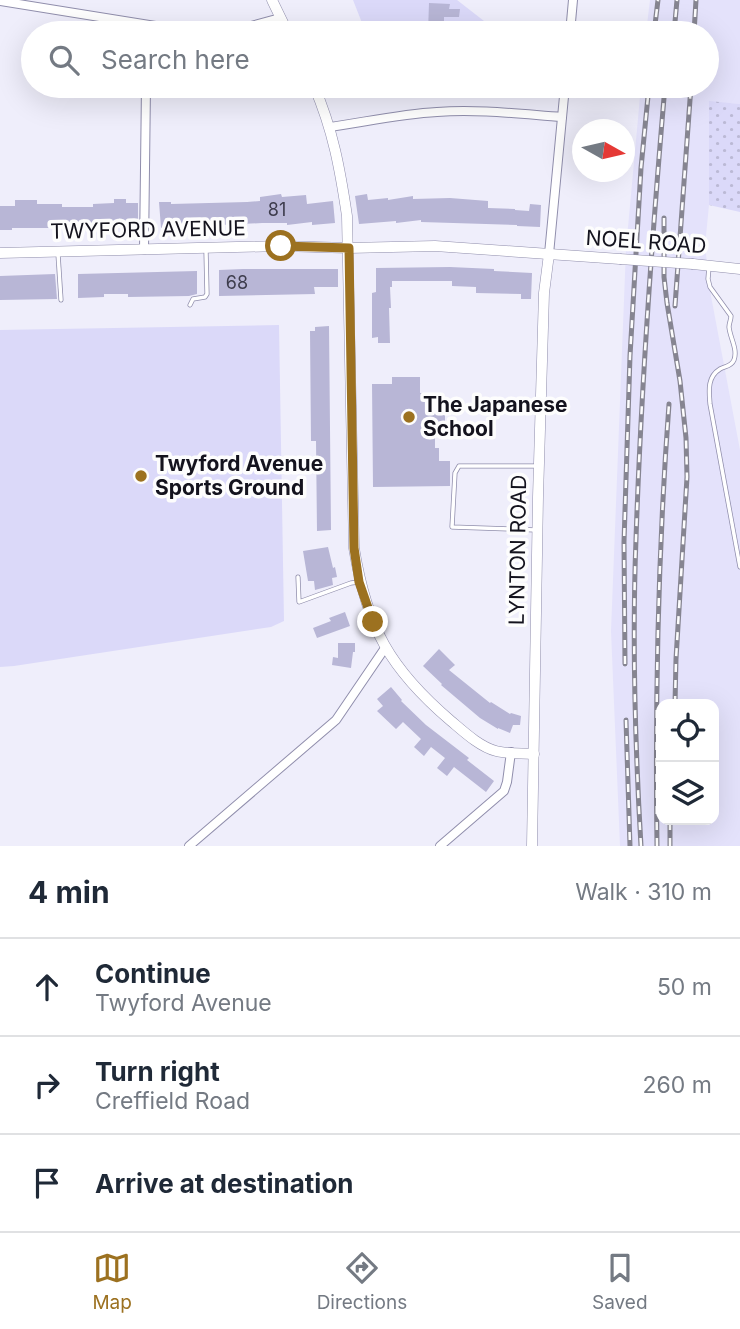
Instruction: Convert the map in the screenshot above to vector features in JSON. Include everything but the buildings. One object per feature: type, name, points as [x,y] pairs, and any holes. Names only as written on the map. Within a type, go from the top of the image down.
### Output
[{"type":"street","points":[[272,0],[282,21]]},
{"type":"street","points":[[571,21],[573,0]]},
{"type":"street","points":[[0,1],[104,21]]},
{"type":"street","points":[[269,21],[280,18]]},
{"type":"street","points":[[144,250],[146,98]]},
{"type":"street","points":[[319,98],[340,165],[347,216],[354,548],[359,582],[385,648],[398,668],[427,701],[462,730],[494,751],[534,754]]},
{"type":"street","points":[[550,254],[564,98]]},
{"type":"street","points":[[330,127],[436,112],[562,117]]},
{"type":"street","name":"TWYFORD AVENUE","points":[[0,253],[281,246],[435,246],[550,254]]},
{"type":"street","name":"NOEL ROAD","points":[[550,254],[740,269]]},
{"type":"street","name":"LYNTON ROAD","points":[[532,846],[538,467],[544,293],[550,254]]},
{"type":"street","points":[[189,846],[336,720],[385,648]]},
{"type":"street","points":[[440,846],[504,792],[511,752]]},
{"type":"lane","points":[[190,305],[193,299],[205,297],[207,294],[206,248]]},
{"type":"lane","points":[[58,252],[61,300]]},
{"type":"lane","points":[[709,265],[710,286],[731,316],[729,327],[734,359],[730,365],[712,376],[709,387],[740,566]]},
{"type":"lane","points":[[537,530],[452,527],[455,473],[459,466],[538,467]]},
{"type":"lane","points":[[298,578],[299,603],[359,582]]},
{"type":"shaded area","points":[[353,0],[457,0],[484,21],[361,21]]},
{"type":"shaded area","points":[[650,0],[740,0],[740,104],[709,102],[709,205],[705,246],[711,296],[740,450],[740,846],[620,846],[611,631],[626,249],[632,182],[635,182],[640,98],[719,98],[719,21],[647,21]]},
{"type":"shaded area","points":[[709,101],[740,104],[740,212],[709,205]]},
{"type":"shaded area","name":"Twyford Avenue Sports Ground","points":[[279,325],[284,621],[271,627],[0,667],[0,330]]},
{"type":"railway","points":[[655,21],[658,0]]},
{"type":"railway","points":[[675,21],[677,0]]},
{"type":"railway","points":[[695,21],[696,0]]},
{"type":"railway","points":[[625,664],[624,542],[630,356],[648,98]]},
{"type":"railway","points":[[641,846],[635,693],[636,539],[648,312],[664,98]]},
{"type":"railway","points":[[675,306],[690,98]]},
{"type":"railway","points":[[664,218],[664,277],[680,381],[687,477],[675,699]]},
{"type":"railway","points":[[657,846],[658,625],[669,404]]},
{"type":"railway","points":[[626,720],[630,846]]},
{"type":"railway","points":[[670,825],[670,846]]},
{"type":"place","name":"The Japanese School","points":[[409,417]]},
{"type":"place","name":"Twyford Avenue Sports Ground","points":[[141,476]]},
{"type":"route","points":[[281,246],[349,248],[354,548],[359,582],[373,622]]}]
